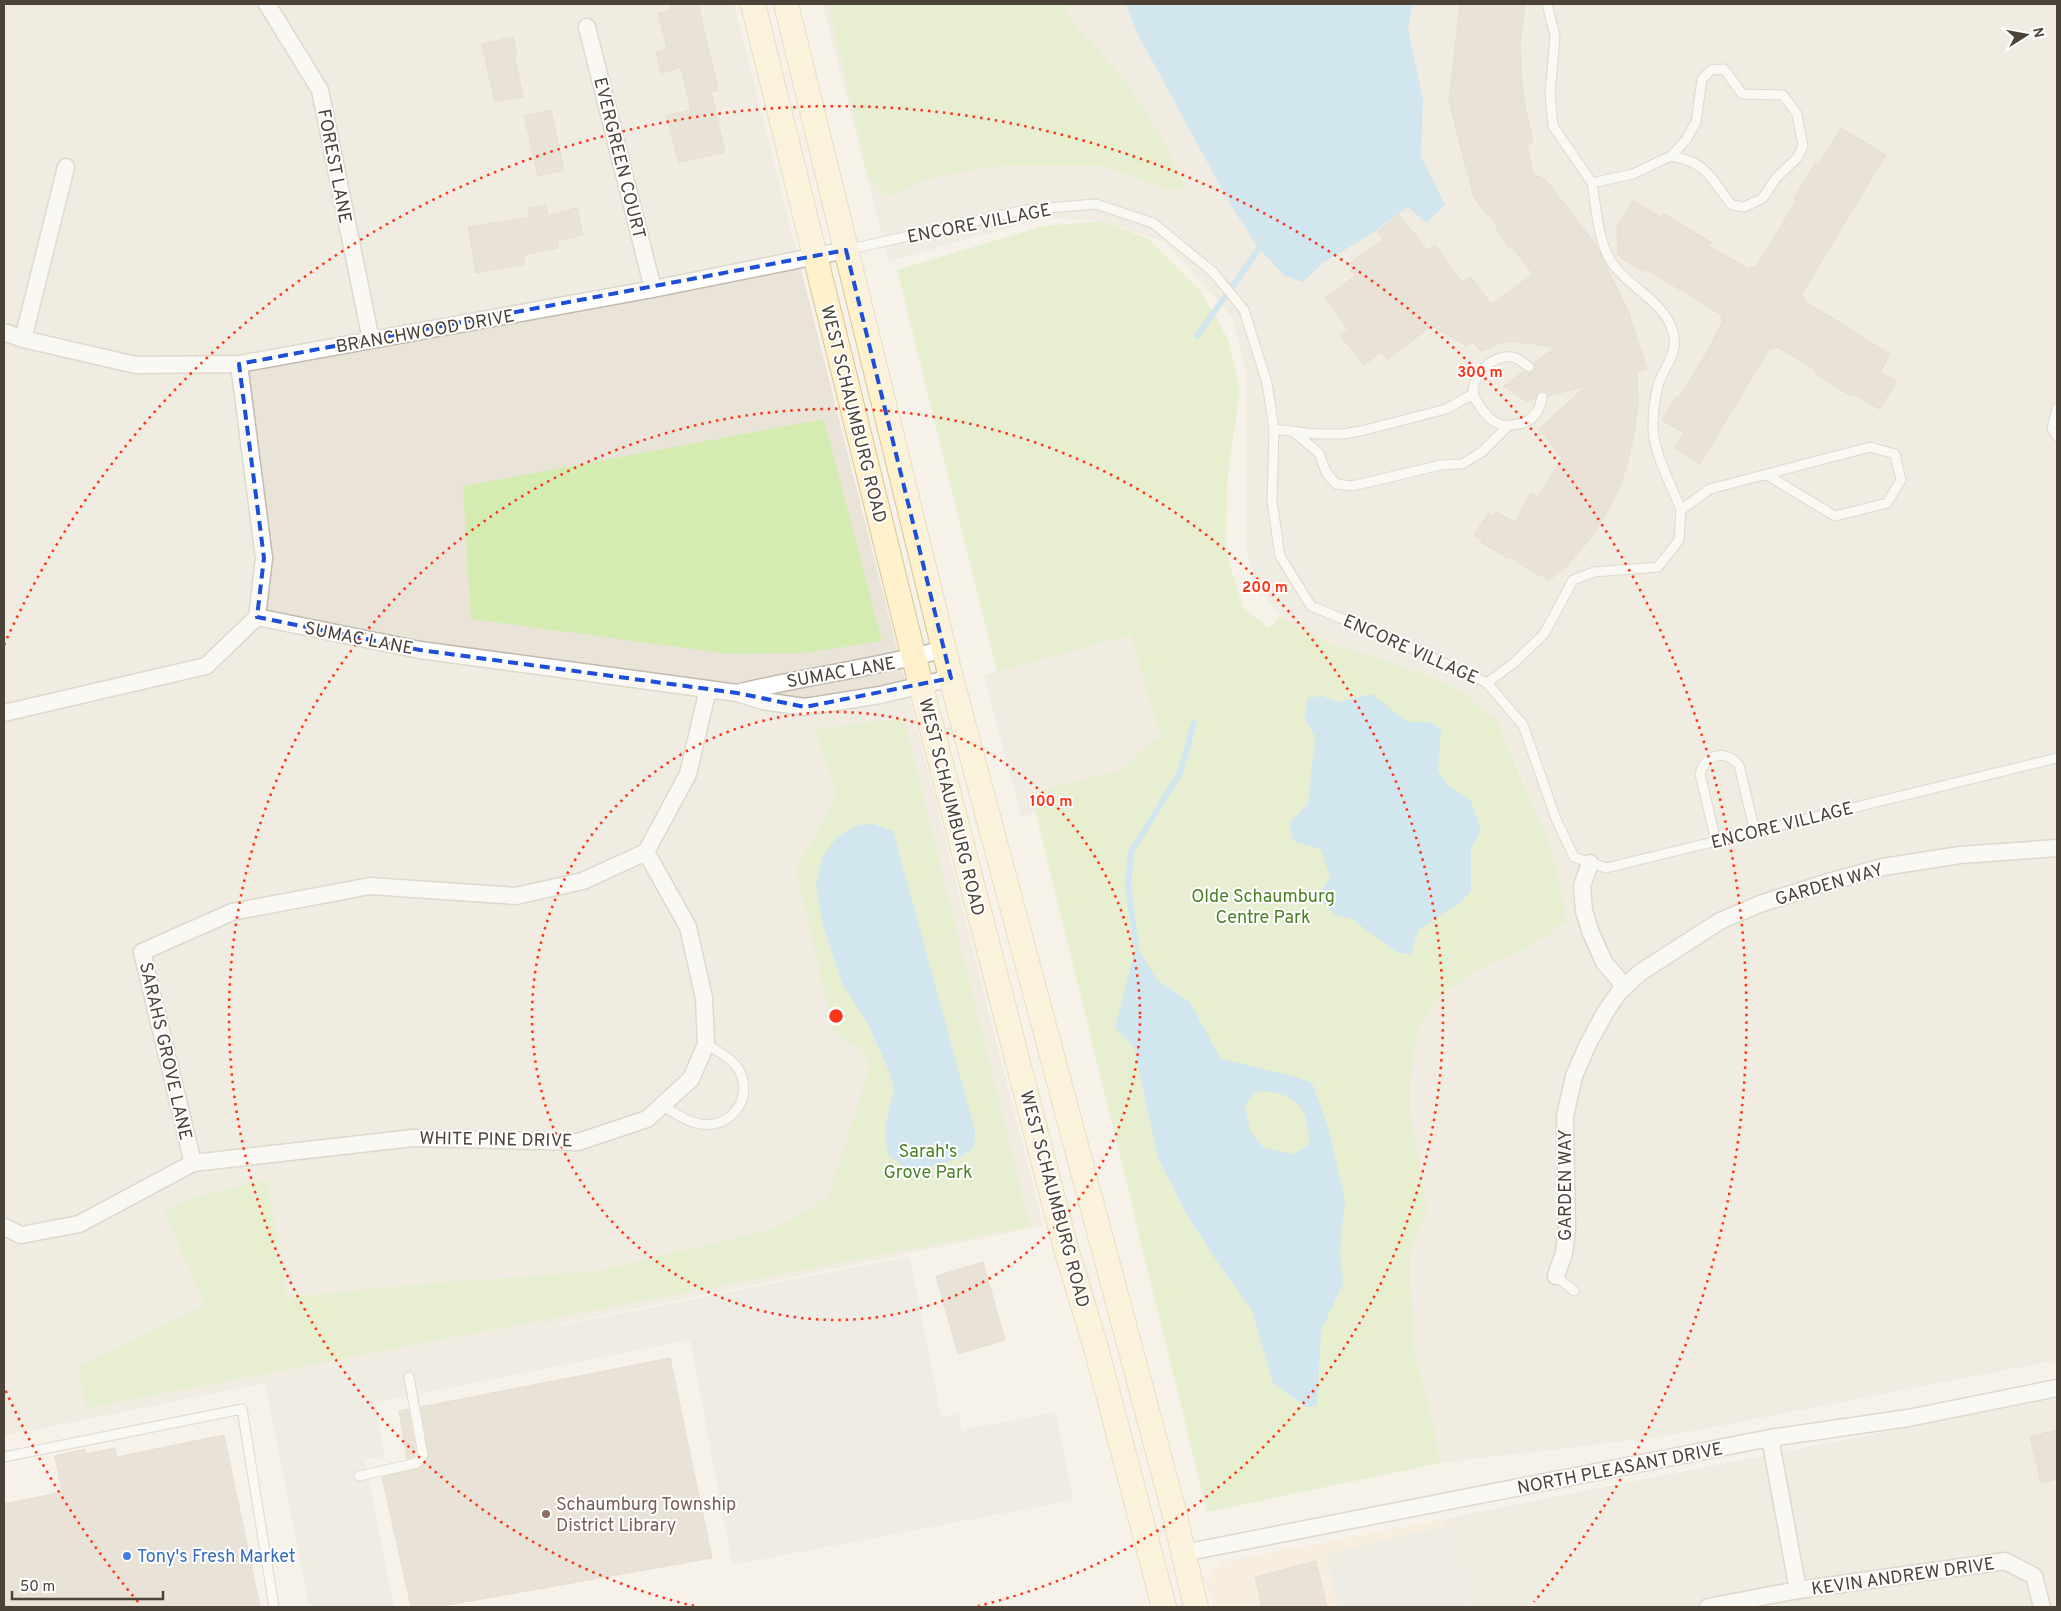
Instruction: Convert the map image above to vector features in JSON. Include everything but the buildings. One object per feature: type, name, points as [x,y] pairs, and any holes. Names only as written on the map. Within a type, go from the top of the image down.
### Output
[{"type":"main road","name":"WEST SCHAUMBURG ROAD","points":[[753,4],[921,686],[1065,1245],[1096,1348],[1164,1607]]},
{"type":"main road","name":"WEST SCHAUMBURG ROAD","points":[[786,4],[944,649],[1173,1508],[1196,1607]]},
{"type":"street","name":"FOREST LANE","points":[[267,4],[320,90],[371,340]]},
{"type":"street","name":"EVERGREEN COURT","points":[[587,27],[653,289]]},
{"type":"street","points":[[23,339],[66,167]]},
{"type":"street","name":"BRANCHWOOD DRIVE","points":[[4,332],[23,339],[136,365],[239,364],[653,289],[846,250]]},
{"type":"street","points":[[4,713],[206,666],[257,617],[264,558],[239,364]]},
{"type":"street","name":"SUMAC LANE","points":[[257,617],[420,650],[736,693],[763,701],[805,707],[880,695],[952,678]]},
{"type":"street","name":"SUMAC LANE","points":[[736,693],[775,683],[814,678],[914,658],[944,649]]},
{"type":"street","points":[[646,852],[688,774],[708,689]]},
{"type":"street","name":"GARDEN WAY","points":[[1556,1276],[1564,1253],[1567,1229],[1565,1116],[1574,1076],[1588,1044],[1606,1011],[1625,987],[1641,972],[1720,921],[1760,904],[1808,888],[1883,867],[1960,855],[2057,848]]},
{"type":"street","name":"WHITE PINE DRIVE","points":[[4,1227],[21,1235],[78,1224],[193,1163],[413,1138],[578,1142],[647,1119],[691,1079],[706,1044],[704,998],[688,927],[646,852]]},
{"type":"street","name":"SARAHS GROVE LANE","points":[[193,1163],[142,952],[232,912],[370,886],[516,896],[583,881],[646,852]]},
{"type":"street","points":[[1590,862],[1582,886],[1584,911],[1591,933],[1604,962],[1625,987]]},
{"type":"street","name":"NORTH PLEASANT DRIVE","points":[[1183,1553],[1770,1438],[1908,1418],[2057,1388]]},
{"type":"street","name":"KEVIN ANDREW DRIVE","points":[[1770,1438],[1798,1590]]},
{"type":"street","name":"KEVIN ANDREW DRIVE","points":[[1708,1607],[1798,1590],[2005,1562],[2034,1576],[2042,1607]]},
{"type":"lane","points":[[1487,683],[1515,662],[1544,634],[1573,580],[1594,572],[1658,568],[1679,540],[1681,510],[1657,450],[1653,428],[1658,386],[1676,345],[1673,332],[1668,319],[1658,307],[1627,280],[1610,260],[1602,239],[1592,183],[1553,126],[1550,94],[1555,36],[1547,4]]},
{"type":"lane","points":[[1592,183],[1633,174],[1671,156],[1686,140],[1696,122],[1702,79],[1711,70],[1724,69],[1742,94],[1783,95],[1797,114],[1803,146],[1797,158],[1776,178],[1763,198],[1744,207],[1732,205],[1706,171],[1685,159],[1671,156]]},
{"type":"lane","name":"ENCORE VILLAGE","points":[[846,250],[1026,210],[1096,204],[1153,224],[1213,272],[1244,310],[1267,384],[1274,430],[1272,502],[1280,556],[1311,606],[1392,638],[1487,683],[1523,725],[1556,818],[1574,857],[1606,868],[2057,758]]},
{"type":"lane","points":[[1506,427],[1489,418],[1476,401],[1473,394],[1478,376],[1482,368],[1501,358],[1512,357],[1529,367]]},
{"type":"lane","points":[[1274,430],[1344,434],[1446,409],[1473,394]]},
{"type":"lane","points":[[1294,432],[1319,453],[1326,472],[1336,484],[1352,486],[1441,465],[1462,464],[1482,452],[1506,427],[1525,423],[1532,418],[1541,407],[1542,397]]},
{"type":"lane","points":[[2057,408],[2052,428],[2057,436]]},
{"type":"lane","points":[[1681,510],[1710,489],[1870,447],[1896,454],[1901,480],[1887,504],[1835,516],[1767,475]]},
{"type":"lane","points":[[1716,841],[1700,774],[1702,764],[1710,758],[1724,755],[1732,757],[1739,765],[1755,832]]},
{"type":"lane","points":[[662,1105],[697,1124],[712,1124],[724,1120],[735,1113],[743,1100],[744,1085],[739,1069],[729,1059],[706,1044]]},
{"type":"lane","points":[[1556,1276],[1574,1291]]},
{"type":"lane","points":[[359,1476],[417,1463],[423,1455],[408,1377]]},
{"type":"lane","points":[[4,1457],[242,1409],[274,1607]]},
{"type":"highlighted area","points":[[846,250],[951,678],[805,707],[737,693],[420,650],[257,617],[264,558],[239,364]]},
{"type":"shaded area","points":[[4,4],[734,4],[1043,1226],[4,1436]]},
{"type":"shaded area","points":[[823,4],[2057,4],[2057,1360],[1667,1436],[1440,1463],[1434,1426],[1415,1354],[1410,1281],[1410,1082],[1418,1028],[1437,998],[1479,969],[1526,949],[1559,877],[1546,835],[1520,772],[1496,719],[1451,685],[1383,659],[1333,645],[1280,617],[1259,587],[1246,552],[1246,371],[1232,317],[1165,242],[1103,221],[1044,218],[888,261]]},
{"type":"shaded area","points":[[1130,635],[1170,770],[1021,817],[984,675]]},
{"type":"shaded area","points":[[910,1257],[941,1417],[958,1414],[962,1430],[1056,1412],[1073,1500],[732,1565],[690,1340],[375,1402],[385,1456],[365,1460],[394,1607],[309,1607],[265,1382]]},
{"type":"shaded area","points":[[2057,1398],[2057,1607],[1466,1607],[1443,1519]]},
{"type":"shaded area","points":[[1443,1519],[1466,1607],[1213,1607],[1206,1582],[1222,1562]]},
{"type":"shaded area","points":[[1446,1526],[1465,1607],[1338,1607],[1326,1554]]},
{"type":"green space","points":[[829,4],[1066,4],[1067,16],[1121,75],[1159,133],[1187,189],[1170,190],[1101,166],[1001,166],[937,176],[887,197],[868,178]]},
{"type":"green space","name":"Olde Schaumburg Centre Park","points":[[1103,221],[1149,239],[1199,289],[1228,339],[1240,390],[1227,482],[1226,551],[1243,608],[1269,628],[1280,617],[1333,645],[1383,659],[1451,685],[1496,719],[1546,835],[1559,877],[1566,922],[1526,949],[1479,969],[1437,998],[1418,1028],[1410,1082],[1410,1112],[1427,1210],[1410,1250],[1410,1281],[1415,1354],[1434,1426],[1440,1463],[1207,1512],[1031,793],[1118,771],[1160,736],[1130,635],[997,672],[897,270],[1043,226]]},
{"type":"green space","points":[[824,419],[882,641],[805,653],[729,654],[471,619],[463,486]]},
{"type":"green space","name":"Sarah's Grove Park","points":[[904,718],[1030,1226],[87,1408],[78,1367],[205,1305],[164,1212],[191,1198],[267,1179],[287,1297],[435,1283],[599,1271],[778,1227],[828,1197],[870,1068],[862,1052],[834,1033],[796,870],[837,794],[814,729]]},
{"type":"water","points":[[1126,4],[1413,4],[1408,28],[1423,100],[1421,156],[1445,205],[1426,223],[1408,207],[1368,236],[1324,262],[1303,282],[1285,276],[1259,249],[1230,204],[1136,31]]},
{"type":"water","points":[[1372,694],[1407,722],[1430,722],[1441,729],[1438,771],[1448,786],[1471,801],[1481,830],[1471,849],[1471,891],[1459,904],[1418,931],[1411,954],[1398,953],[1350,918],[1336,916],[1317,897],[1330,877],[1321,849],[1293,841],[1289,824],[1308,804],[1315,737],[1305,719],[1307,698],[1322,696],[1339,702]]},
{"type":"water","points":[[873,824],[893,831],[975,1131],[974,1147],[967,1153],[950,1161],[932,1166],[904,1168],[887,1153],[885,1128],[894,1089],[890,1073],[869,1026],[842,983],[822,923],[816,885],[822,858],[836,838],[857,825]]},
{"type":"water","points":[[1136,945],[1157,980],[1189,1001],[1221,1059],[1296,1077],[1312,1083],[1328,1127],[1345,1200],[1340,1249],[1343,1283],[1321,1331],[1317,1405],[1306,1407],[1273,1383],[1251,1308],[1222,1269],[1188,1217],[1158,1158],[1134,1047],[1115,1028]],"holes":[[[1257,1091],[1271,1092],[1291,1098],[1303,1111],[1309,1145],[1292,1154],[1264,1148],[1250,1131],[1245,1105]]]},
{"type":"waterway","points":[[1197,336],[1259,249]]},
{"type":"waterway","points":[[1136,945],[1128,886],[1131,852],[1180,773],[1194,723]]},
{"type":"place","name":"Schaumburg Township District Library","points":[[546,1514]]},
{"type":"place","name":"Tony's Fresh Market","points":[[127,1556]]}]
